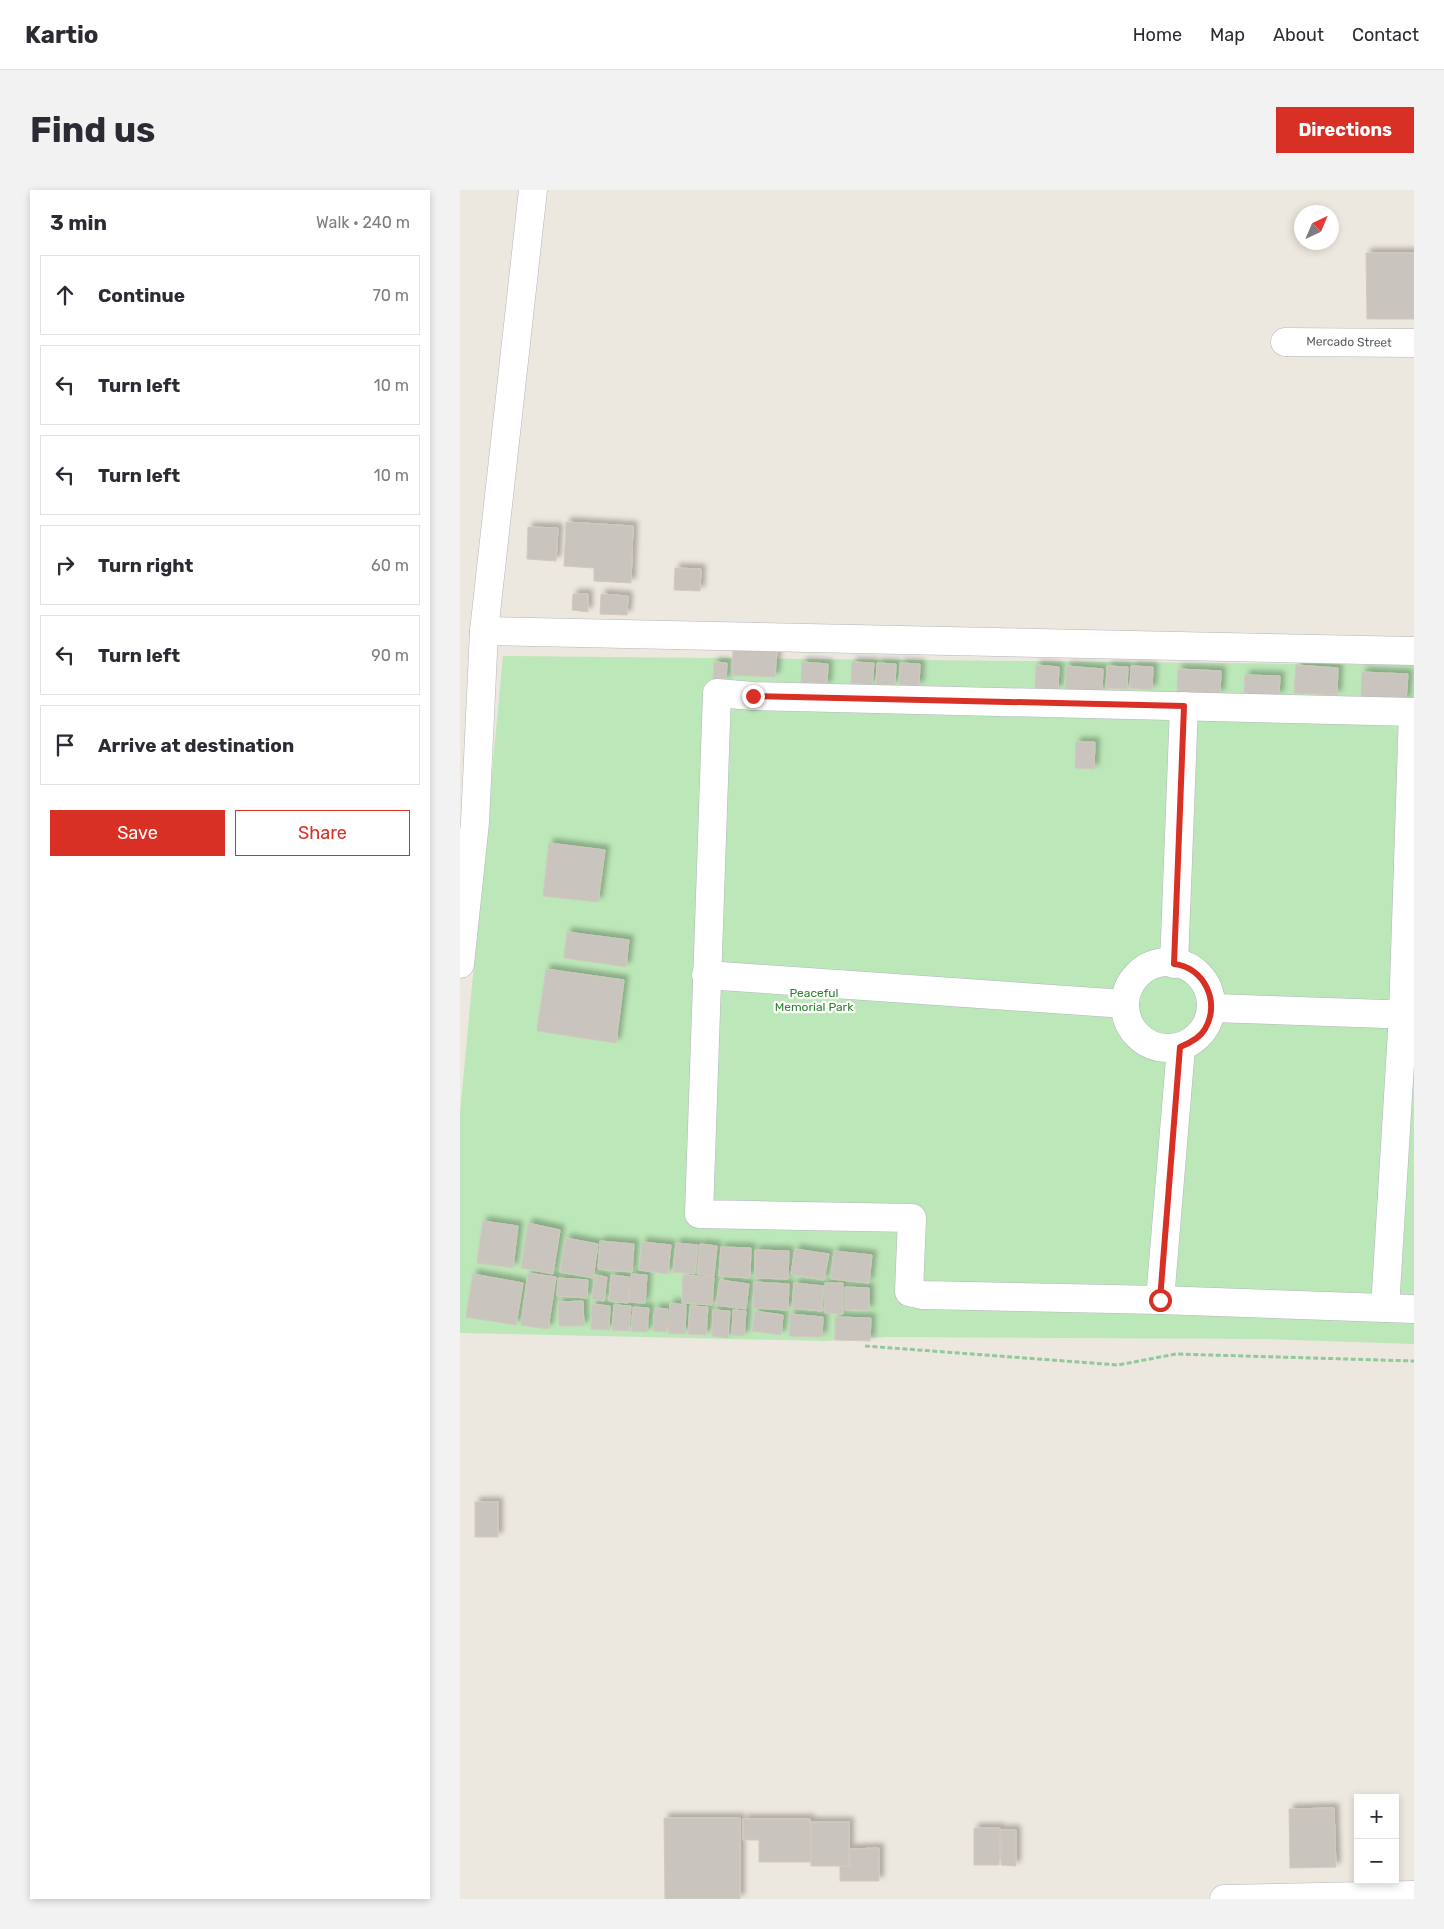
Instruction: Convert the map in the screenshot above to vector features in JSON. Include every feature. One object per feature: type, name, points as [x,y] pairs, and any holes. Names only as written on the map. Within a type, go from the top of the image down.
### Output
[{"type":"street","points":[[460,964],[468,823],[470,694],[484,630],[533,190]]},
{"type":"street","name":"Mercado Street","points":[[1285,342],[1414,343]]},
{"type":"street","points":[[484,630],[1414,652]]},
{"type":"street","points":[[1385,1308],[1409,1015],[1414,712],[753,696],[717,693],[699,1214],[912,1218],[909,1292],[923,1295],[1160,1300],[1385,1308],[1414,1309]]},
{"type":"street","points":[[1174,964],[1184,706]]},
{"type":"street","points":[[1163,962],[1174,964],[1184,965],[1198,974],[1207,987],[1212,1008],[1205,1028],[1194,1040],[1171,1049],[1156,1047],[1146,1042],[1135,1032],[1128,1019],[1125,1004],[1131,984],[1140,972],[1163,962]]},
{"type":"street","points":[[706,975],[1125,1004]]},
{"type":"street","points":[[1212,1008],[1409,1015]]},
{"type":"street","points":[[1160,1300],[1180,1047]]},
{"type":"street","points":[[1224,1899],[1414,1895]]},
{"type":"path","points":[[865,1346],[1118,1365],[1176,1354],[1414,1361]]},
{"type":"green space","name":"Peaceful Memorial Park","points":[[503,656],[1414,665],[1414,1344],[1266,1339],[888,1337],[825,1341],[460,1333],[460,1113]]},
{"type":"building","points":[[1366,253],[1414,253],[1414,319],[1367,319]]},
{"type":"building","points":[[566,522],[633,526],[631,583],[594,581],[594,568],[564,566]]},
{"type":"building","points":[[528,527],[558,528],[556,561],[527,559]]},
{"type":"building","points":[[675,568],[701,569],[700,591],[674,590]]},
{"type":"building","points":[[573,594],[588,594],[588,612],[572,610]]},
{"type":"building","points":[[601,594],[628,596],[627,615],[600,614]]},
{"type":"building","points":[[733,647],[777,650],[775,677],[732,675]]},
{"type":"building","points":[[714,662],[727,663],[726,681],[713,680]]},
{"type":"building","points":[[802,662],[828,664],[827,686],[801,685]]},
{"type":"building","points":[[852,662],[874,663],[872,685],[851,683]]},
{"type":"building","points":[[877,663],[896,664],[895,685],[876,684]]},
{"type":"building","points":[[900,663],[920,664],[919,686],[899,684]]},
{"type":"building","points":[[1036,665],[1059,667],[1058,690],[1035,688]]},
{"type":"building","points":[[1296,665],[1338,668],[1337,695],[1294,693]]},
{"type":"building","points":[[1066,666],[1103,669],[1102,692],[1065,690]]},
{"type":"building","points":[[1107,666],[1128,667],[1127,689],[1106,688]]},
{"type":"building","points":[[1131,666],[1153,667],[1152,690],[1130,688]]},
{"type":"building","points":[[1178,669],[1221,671],[1220,694],[1177,692]]},
{"type":"building","points":[[1362,672],[1408,674],[1406,701],[1361,698]]},
{"type":"building","points":[[1245,675],[1280,676],[1279,696],[1244,694]]},
{"type":"building","points":[[1076,742],[1095,742],[1094,769],[1075,768]]},
{"type":"building","points":[[549,843],[605,850],[598,902],[543,896]]},
{"type":"building","points":[[567,932],[629,940],[626,967],[564,958]]},
{"type":"building","points":[[546,969],[624,980],[616,1043],[537,1031]]},
{"type":"building","points":[[483,1221],[518,1226],[513,1268],[477,1263]]},
{"type":"building","points":[[528,1223],[560,1230],[553,1274],[521,1268]]},
{"type":"building","points":[[566,1238],[598,1244],[593,1278],[560,1272]]},
{"type":"building","points":[[600,1241],[634,1244],[632,1272],[598,1269]]},
{"type":"building","points":[[642,1242],[671,1245],[668,1274],[639,1270]]},
{"type":"building","points":[[676,1243],[698,1245],[695,1274],[673,1272]]},
{"type":"building","points":[[700,1244],[717,1246],[714,1276],[697,1274]]},
{"type":"building","points":[[721,1247],[751,1248],[750,1278],[719,1276]]},
{"type":"building","points":[[795,1249],[829,1254],[824,1280],[791,1274]]},
{"type":"building","points":[[755,1250],[789,1251],[788,1279],[755,1278]]},
{"type":"building","points":[[834,1251],[872,1255],[869,1283],[831,1279]]},
{"type":"building","points":[[528,1273],[556,1277],[548,1329],[521,1325]]},
{"type":"building","points":[[473,1274],[523,1283],[516,1325],[466,1317]]},
{"type":"building","points":[[631,1274],[647,1275],[645,1303],[629,1302]]},
{"type":"building","points":[[595,1275],[607,1277],[604,1301],[592,1299]]},
{"type":"building","points":[[611,1275],[629,1277],[628,1303],[609,1301]]},
{"type":"building","points":[[683,1275],[714,1277],[712,1305],[682,1303]]},
{"type":"building","points":[[558,1278],[588,1280],[587,1298],[557,1296]]},
{"type":"building","points":[[720,1280],[749,1284],[746,1309],[716,1305]]},
{"type":"building","points":[[754,1282],[789,1284],[788,1310],[753,1308]]},
{"type":"building","points":[[794,1283],[824,1286],[822,1311],[792,1308]]},
{"type":"building","points":[[825,1283],[843,1283],[843,1314],[825,1313]]},
{"type":"building","points":[[845,1287],[869,1288],[869,1310],[845,1310]]},
{"type":"building","points":[[583,1301],[584,1326],[559,1326],[558,1302]]},
{"type":"building","points":[[670,1303],[686,1305],[685,1334],[668,1333]]},
{"type":"building","points":[[592,1304],[610,1306],[609,1330],[591,1329]]},
{"type":"building","points":[[614,1305],[631,1306],[629,1331],[612,1330]]},
{"type":"building","points":[[690,1306],[708,1307],[706,1335],[688,1334]]},
{"type":"building","points":[[633,1307],[649,1308],[647,1332],[631,1331]]},
{"type":"building","points":[[655,1308],[668,1309],[666,1332],[653,1331]]},
{"type":"building","points":[[713,1310],[730,1311],[728,1338],[712,1336]]},
{"type":"building","points":[[733,1310],[746,1311],[744,1336],[732,1335]]},
{"type":"building","points":[[755,1311],[783,1315],[781,1335],[752,1331]]},
{"type":"building","points":[[790,1314],[823,1317],[822,1337],[789,1336]]},
{"type":"building","points":[[835,1317],[871,1318],[870,1341],[835,1340]]},
{"type":"building","points":[[475,1502],[498,1502],[498,1537],[475,1537]]},
{"type":"building","points":[[1334,1808],[1336,1867],[1290,1868],[1289,1809]]},
{"type":"building","points":[[664,1818],[740,1818],[740,1899],[665,1899]]},
{"type":"building","points":[[743,1819],[810,1819],[811,1862],[759,1862],[759,1840],[743,1840]]},
{"type":"building","points":[[811,1822],[849,1822],[849,1866],[811,1866]]},
{"type":"building","points":[[974,1828],[1000,1828],[999,1865],[974,1865]]},
{"type":"building","points":[[1001,1830],[1016,1830],[1016,1866],[1001,1865]]},
{"type":"building","points":[[879,1848],[879,1881],[840,1881],[840,1866],[850,1866],[850,1849]]},
{"type":"route","points":[[753,696],[1184,706],[1174,964],[1184,965],[1198,974],[1207,987],[1212,1008],[1205,1028],[1194,1040],[1180,1047],[1160,1300]]}]
